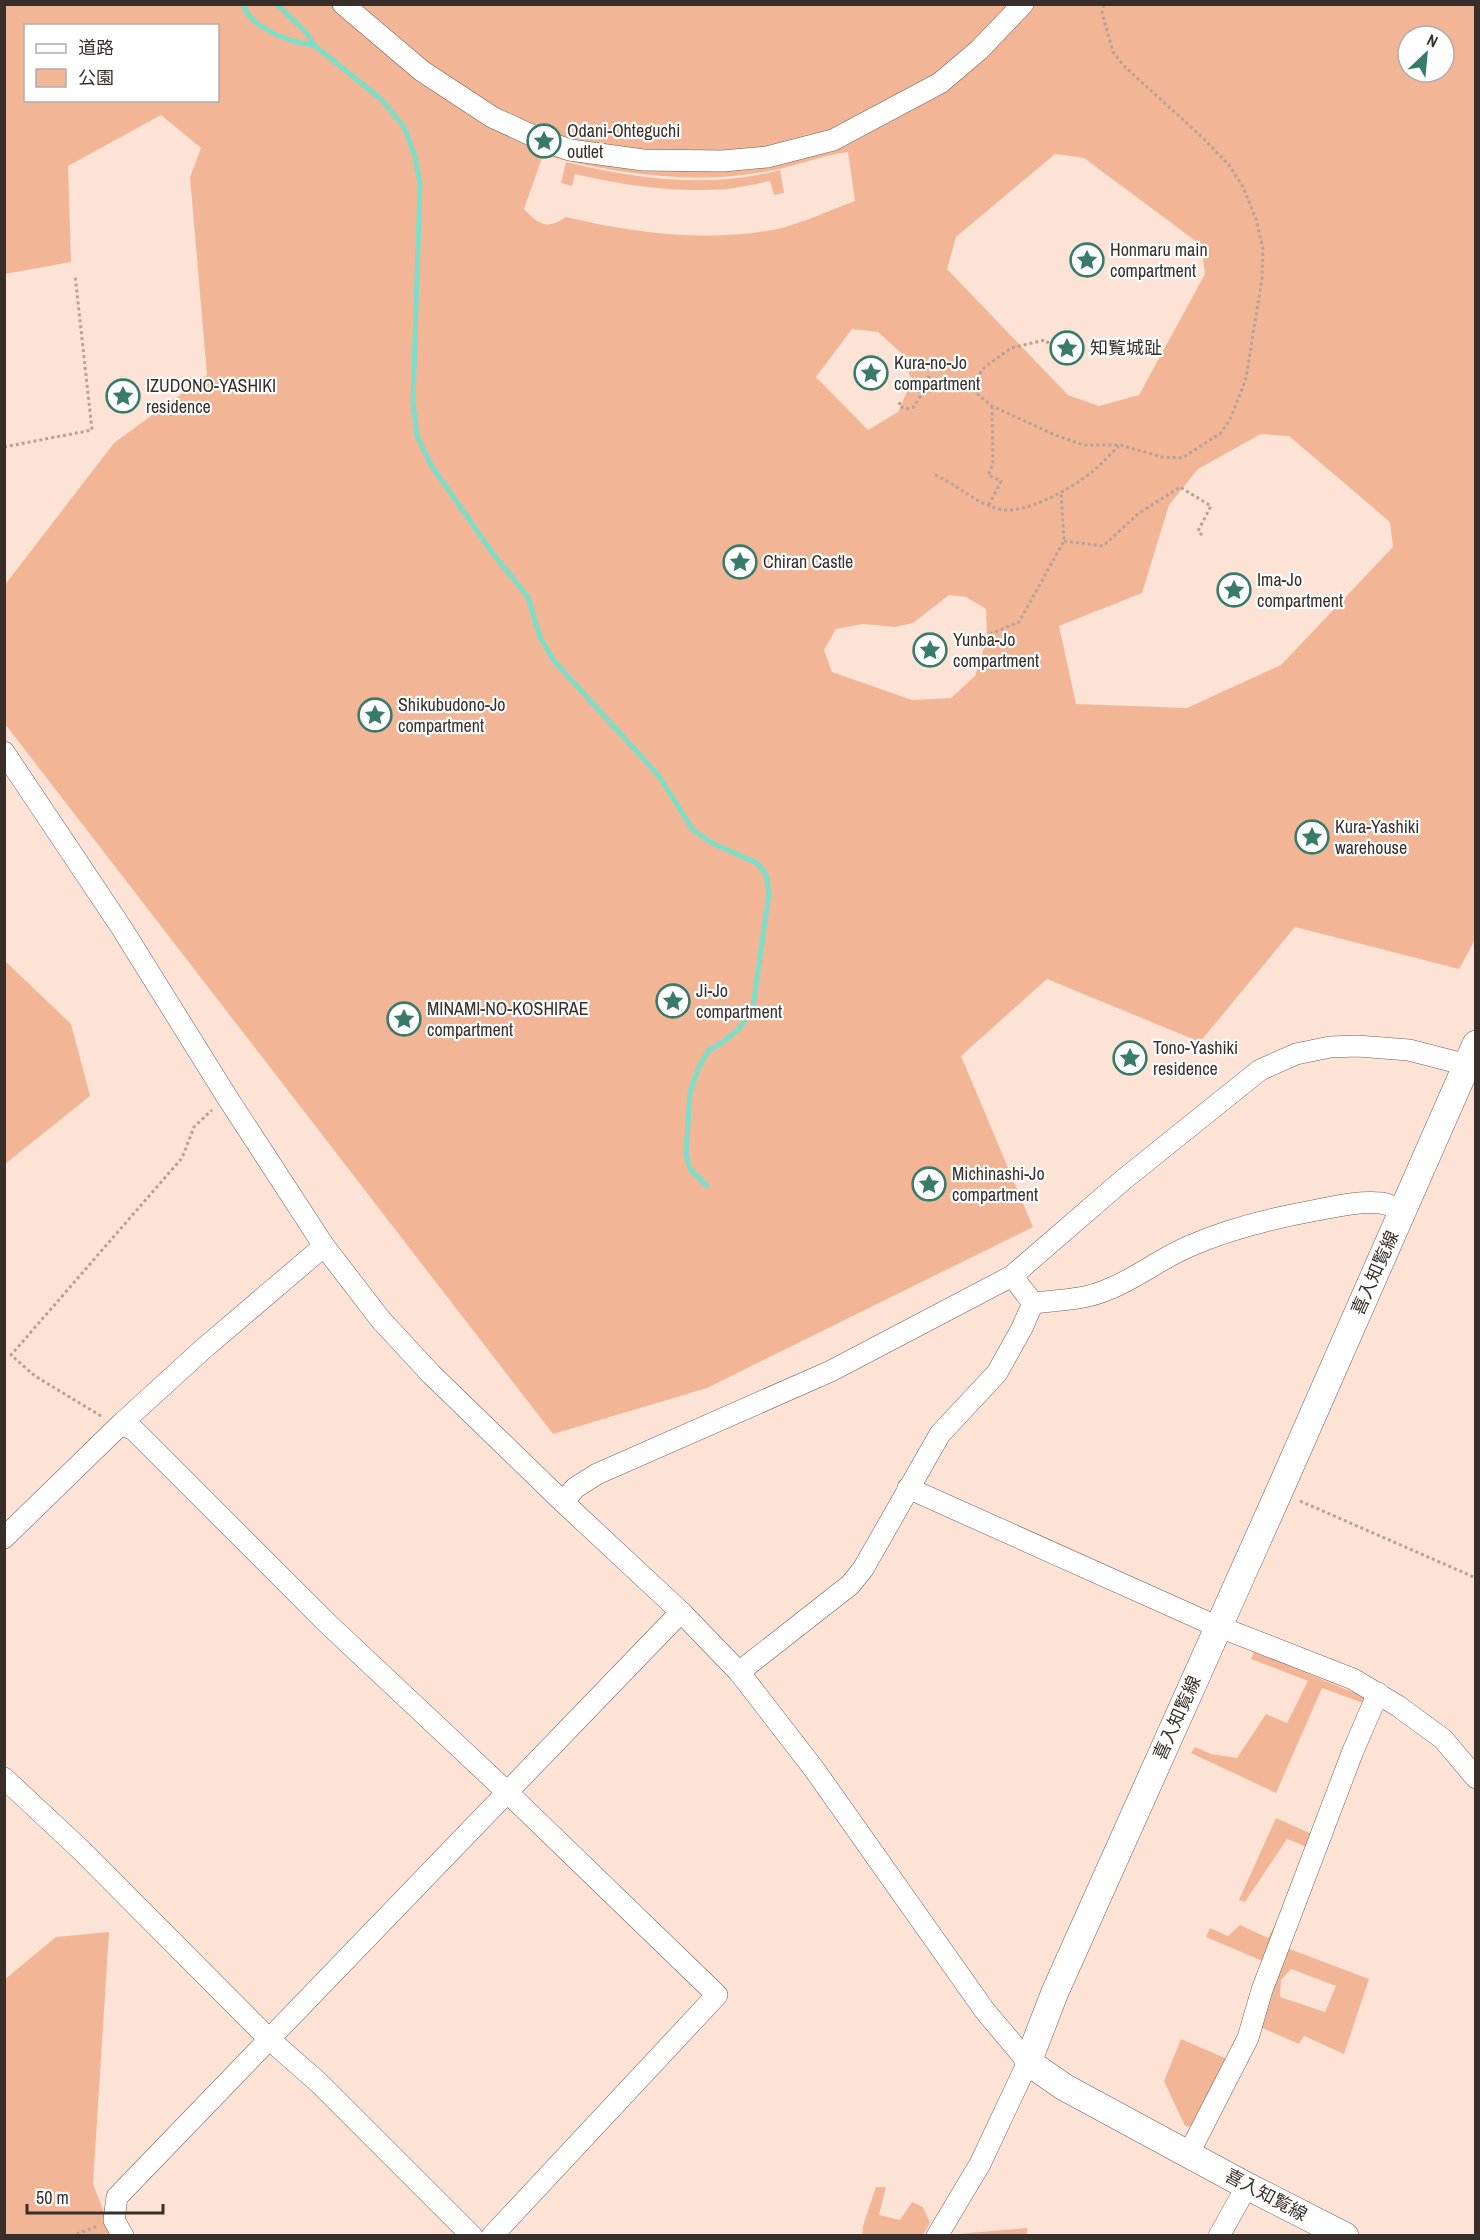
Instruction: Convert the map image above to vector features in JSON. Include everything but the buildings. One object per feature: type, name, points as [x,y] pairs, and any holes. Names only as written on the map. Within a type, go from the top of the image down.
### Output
[{"type":"main road","name":"喜入知覧線","points":[[1345,2235],[1247,2186],[1064,2087],[1028,2062],[1055,1992],[1279,1492],[1471,1055]]},
{"type":"street","points":[[343,4],[422,71],[492,117],[544,141],[570,150],[643,160],[723,161],[767,157],[833,140],[940,82],[979,50],[1023,4]]},
{"type":"street","points":[[4,752],[114,918],[324,1246],[381,1320],[431,1374],[681,1612],[739,1672],[814,1769],[985,2011],[1028,2062],[980,2164],[937,2235]]},
{"type":"street","points":[[563,1502],[575,1488],[597,1474],[831,1371],[1012,1276],[1123,1180],[1260,1070],[1296,1054],[1330,1047],[1357,1046],[1471,1055]]},
{"type":"street","points":[[1033,1302],[1086,1297],[1108,1290],[1190,1246],[1242,1226],[1286,1215],[1351,1203],[1382,1203],[1403,1210]]},
{"type":"street","points":[[4,1538],[121,1424],[202,1350],[324,1246]]},
{"type":"street","points":[[1012,1276],[1033,1302]]},
{"type":"street","points":[[739,1672],[850,1585],[863,1569],[940,1434],[997,1373],[1022,1328],[1033,1302]]},
{"type":"street","points":[[121,1424],[134,1430],[328,1624],[507,1792],[717,1995],[492,2235]]},
{"type":"street","points":[[908,1488],[1218,1627],[1353,1679],[1378,1693],[1443,1739],[1476,1778]]},
{"type":"street","points":[[119,2228],[117,2197],[681,1612]]},
{"type":"street","points":[[1189,2153],[1248,2038],[1266,1979],[1349,1762],[1378,1693]]},
{"type":"street","points":[[4,1778],[81,1850],[269,2039],[318,2082],[472,2235]]},
{"type":"street","points":[[1219,2235],[1247,2186]]},
{"type":"path","points":[[900,402],[899,406],[906,410],[914,407],[920,397],[919,390],[928,377],[969,387],[992,406],[1055,435],[1083,445],[1120,445],[1162,457],[1182,458],[1221,433],[1230,419],[1245,378],[1262,279],[1263,249],[1256,219],[1243,187],[1229,165],[1203,138],[1124,66],[1113,52],[1102,13],[1104,4]]},
{"type":"path","points":[[4,447],[92,430],[75,275]]},
{"type":"path","points":[[969,387],[985,367],[1011,348],[1045,340],[1058,351]]},
{"type":"path","points":[[989,506],[1000,481],[988,475],[993,464],[992,406]]},
{"type":"path","points":[[935,475],[951,482],[989,506],[1005,511],[1036,503],[1061,492],[1095,470],[1120,445]]},
{"type":"path","points":[[1064,541],[1103,546],[1139,513],[1180,487],[1211,506],[1198,531],[1203,536]]},
{"type":"path","points":[[973,642],[1019,622],[1064,541],[1061,492]]},
{"type":"path","points":[[121,1424],[94,1413],[35,1376],[11,1355],[182,1158],[194,1127],[227,1097]]},
{"type":"path","points":[[1279,1492],[1476,1578]]},
{"type":"path","points":[[71,2235],[119,2228]]},
{"type":"green space","points":[[5,5],[1475,5],[1475,940],[1459,969],[1295,927],[1200,1042],[1047,979],[961,1056],[1033,1227],[707,1388],[553,1434],[5,724],[4,586],[114,443],[207,375],[190,177],[201,148],[161,115],[68,166],[71,262],[5,274]],"holes":[[[848,152],[855,201],[777,229],[698,236],[644,232],[566,217],[554,223],[544,224],[534,219],[524,209],[543,155],[624,172],[707,177],[735,176],[774,170]],[[1055,154],[1084,158],[1201,245],[1205,274],[1139,395],[1099,406],[1068,395],[947,269],[956,237]],[[852,329],[878,332],[901,353],[912,381],[898,412],[868,430],[816,377]],[[1261,434],[1289,436],[1390,522],[1393,547],[1281,665],[1187,708],[1076,704],[1059,626],[1142,593],[1169,505],[1198,469]],[[949,595],[966,597],[986,609],[987,638],[975,676],[951,698],[912,700],[832,672],[824,650],[836,629],[863,624],[895,627],[913,623]]]},
{"type":"green space","points":[[566,162],[619,173],[672,180],[726,179],[780,170],[784,193],[774,195],[770,181],[728,189],[690,190],[632,185],[575,174],[572,186],[561,183]]},
{"type":"green space","points":[[5,961],[71,1024],[90,1096],[5,1164]]},
{"type":"green space","points":[[1254,1652],[1365,1697],[1363,1703],[1322,1688],[1276,1793],[1191,1753],[1195,1747],[1211,1754],[1237,1758],[1266,1714],[1287,1723],[1308,1681],[1251,1659]]},
{"type":"green space","points":[[1276,1818],[1312,1834],[1307,1847],[1287,1839],[1245,1902],[1239,1900]]},
{"type":"green space","points":[[1290,1897],[1287,1948],[1369,1979],[1344,2054],[1304,2036],[1299,2044],[1258,2026],[1277,1967],[1206,1937],[1210,1928],[1228,1936],[1240,1925],[1268,1938]],"holes":[[[1291,1969],[1336,1986],[1325,2012],[1280,1997],[1281,1980]]]},
{"type":"green space","points":[[109,1932],[93,2184],[113,2235],[5,2235],[4,1980],[56,1937]]},
{"type":"green space","points":[[1181,2039],[1227,2059],[1193,2127],[1185,2126],[1164,2081]]},
{"type":"green space","points":[[876,2187],[886,2187],[879,2215],[900,2220],[912,2202],[923,2207],[930,2223],[923,2235],[862,2235]]},
{"type":"green space","points":[[1027,2228],[1027,2235],[946,2236],[946,2235]]},
{"type":"waterway","points":[[243,4],[247,13],[272,33],[314,45]]},
{"type":"waterway","points":[[276,4],[306,32],[314,45],[381,99],[404,127],[415,156],[420,184],[413,403],[417,436],[431,465],[494,555],[528,597],[540,637],[554,661],[659,776],[693,830],[714,844],[757,863],[766,874],[769,894],[753,1006],[740,1028],[708,1051],[699,1067],[690,1092],[686,1154],[690,1169],[707,1186]]},
{"type":"place","name":"Odani-Ohteguchi outlet","points":[[544,141]]},
{"type":"place","name":"Honmaru main compartment","points":[[1087,260]]},
{"type":"place","name":"知覧城趾","points":[[1067,348]]},
{"type":"place","name":"Kura-no-Jo compartment","points":[[871,373]]},
{"type":"place","name":"IZUDONO-YASHIKI residence","points":[[123,396]]},
{"type":"place","name":"Chiran Castle","points":[[740,562]]},
{"type":"place","name":"Ima-Jo compartment","points":[[1234,590]]},
{"type":"place","name":"Yunba-Jo compartment","points":[[930,650]]},
{"type":"place","name":"Shikubudono-Jo compartment","points":[[375,715]]},
{"type":"place","name":"Kura-Yashiki warehouse","points":[[1312,837]]},
{"type":"place","name":"Ji-Jo compartment","points":[[673,1001]]},
{"type":"place","name":"MINAMI-NO-KOSHIRAE compartment","points":[[404,1019]]},
{"type":"place","name":"Tono-Yashiki residence","points":[[1130,1058]]},
{"type":"place","name":"Michinashi-Jo compartment","points":[[929,1184]]}]
